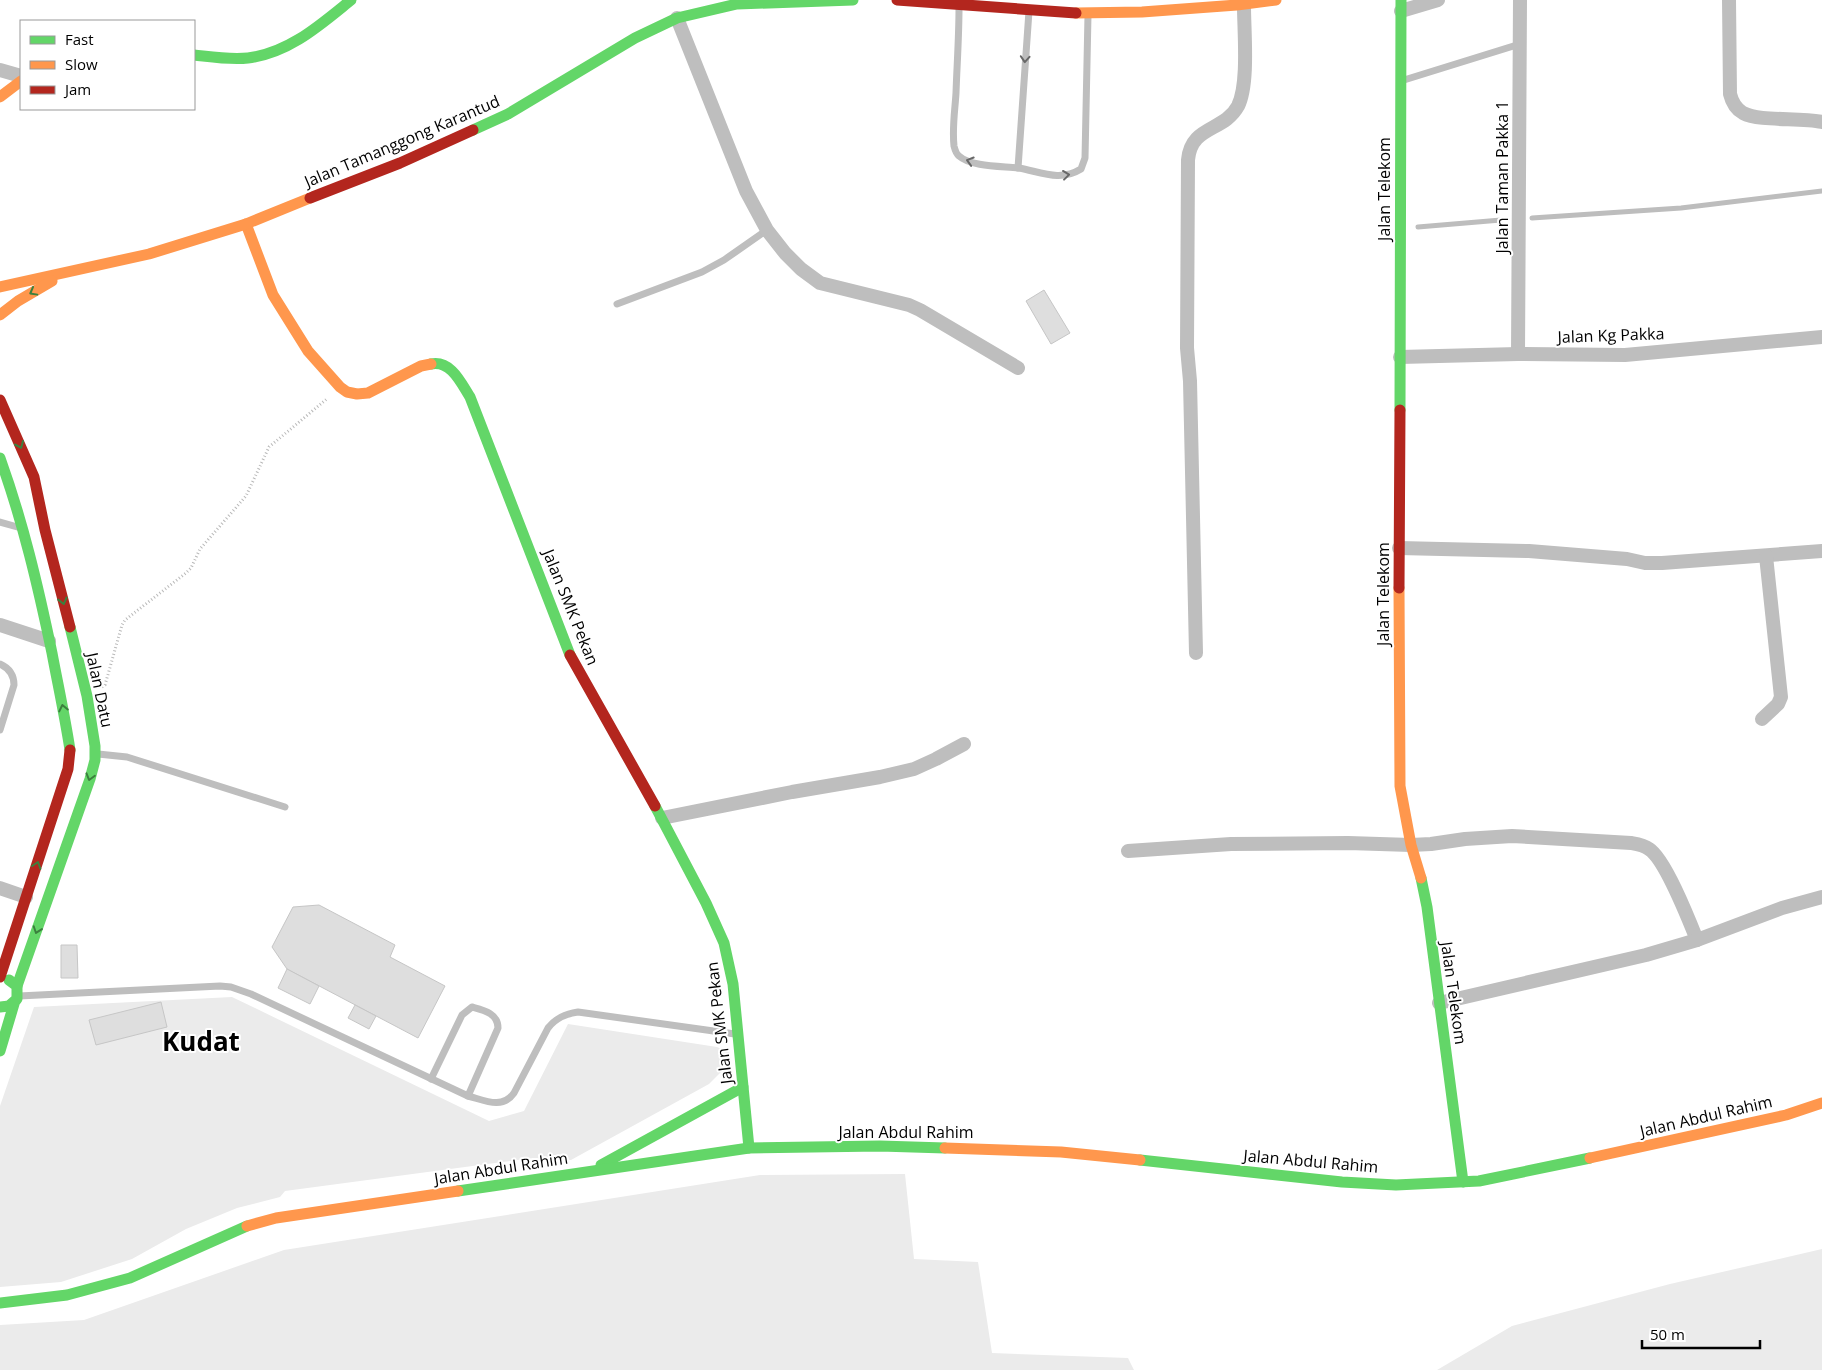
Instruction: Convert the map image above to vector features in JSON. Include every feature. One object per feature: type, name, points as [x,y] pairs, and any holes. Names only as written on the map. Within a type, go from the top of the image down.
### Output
[{"type":"main road","points":[[195,55],[232,59],[267,54],[302,37],[351,0]]},
{"type":"main road","name":"Jalan Tamanggong Karantud","points":[[0,287],[149,254],[246,224],[400,163],[508,114],[635,38],[678,18],[737,4],[853,0]]},
{"type":"main road","points":[[898,0],[1088,14],[1164,11],[1199,4],[1249,3],[1276,0]]},
{"type":"main road","points":[[1164,11],[1176,0]]},
{"type":"main road","name":"Jalan Telekom","points":[[1401,6],[1400,786],[1410,845],[1422,880],[1463,1182]]},
{"type":"main road","points":[[0,97],[20,82]]},
{"type":"main road","points":[[246,224],[273,295],[308,351],[340,388]]},
{"type":"main road","name":"Jalan Tamanggong Karantud","points":[[0,315],[18,301],[68,272]]},
{"type":"main road","name":"Jalan SMK Pekan","points":[[340,388],[357,394],[368,392],[421,366],[435,363],[444,365],[455,373],[470,397],[567,649],[662,818],[709,909],[724,943],[733,984],[749,1148]]},
{"type":"main road","name":"Jalan Datu","points":[[0,400],[34,477],[32,564],[70,750],[68,769],[0,978]]},
{"type":"main road","name":"Jalan Datu","points":[[0,458],[14,493],[52,560],[87,696],[93,728],[95,754],[90,779],[0,1051]]},
{"type":"main road","points":[[32,564],[52,560]]},
{"type":"main road","points":[[0,978],[8,979],[15,983],[17,995],[10,1006],[0,1007]]},
{"type":"main road","points":[[590,1171],[743,1087]]},
{"type":"main road","name":"Jalan Abdul Rahim","points":[[0,1303],[67,1295],[130,1278],[240,1228],[276,1218],[749,1148],[880,1146],[1010,1149],[1061,1152],[1342,1182],[1396,1185],[1489,1179],[1786,1115],[1822,1103]]},
{"type":"street","points":[[1401,6],[1438,0]]},
{"type":"street","name":"Jalan Taman Pakka 1","points":[[1518,354],[1520,0]]},
{"type":"street","points":[[1729,0],[1730,94],[1736,107],[1744,114],[1755,117],[1811,119],[1822,122]]},
{"type":"street","points":[[1196,653],[1190,381],[1187,348],[1188,160],[1189,149],[1194,140],[1200,134],[1234,113],[1239,104],[1244,84],[1249,3]]},
{"type":"street","points":[[678,18],[746,191],[767,230],[790,258],[820,283],[909,305],[1018,368]]},
{"type":"street","points":[[0,70],[20,76]]},
{"type":"street","name":"Jalan Kg Pakka","points":[[1400,357],[1518,354],[1625,355],[1822,337]]},
{"type":"street","points":[[1399,548],[1529,551],[1644,563],[1689,562],[1822,551]]},
{"type":"street","points":[[1762,718],[1778,704],[1781,697],[1766,556]]},
{"type":"street","points":[[0,625],[48,641]]},
{"type":"street","points":[[662,818],[914,769],[964,744]]},
{"type":"street","points":[[1128,850],[1231,844],[1348,843],[1410,845],[1512,836],[1631,843],[1643,846],[1657,856],[1676,892],[1697,940]]},
{"type":"street","points":[[0,888],[26,897]]},
{"type":"street","points":[[1439,1003],[1646,955],[1697,940],[1782,908],[1822,897]]},
{"type":"lane","points":[[959,3],[954,149],[964,160],[1063,177],[1082,169],[1085,158],[1088,14]]},
{"type":"lane","points":[[1018,168],[1029,10]]},
{"type":"lane","points":[[1400,81],[1520,44]]},
{"type":"lane","points":[[617,304],[702,272],[724,260],[767,230]]},
{"type":"lane","points":[[0,522],[34,530]]},
{"type":"lane","points":[[0,664],[9,669],[14,679],[10,700],[0,730]]},
{"type":"lane","points":[[95,754],[127,757],[285,807]]},
{"type":"lane","points":[[17,995],[231,987],[251,994],[468,1096],[499,1103],[510,1099],[548,1028],[554,1021],[570,1013],[578,1012],[738,1034]]},
{"type":"lane","points":[[431,1079],[462,1015],[472,1008],[484,1010],[494,1016],[498,1022],[498,1028],[468,1096]]},
{"type":"path","points":[[87,696],[105,685],[125,620],[186,573],[193,564],[200,549],[246,496],[269,447],[340,388]]},
{"type":"shaded area","points":[[232,997],[489,1121],[524,1111],[568,1024],[717,1047],[729,1052],[731,1058],[730,1063],[709,1084],[571,1160],[533,1158],[285,1191],[280,1197],[237,1208],[186,1229],[132,1259],[61,1282],[0,1287],[0,1106],[34,1007]]},
{"type":"shaded area","points":[[905,1174],[914,1259],[978,1262],[992,1353],[1128,1358],[1134,1370],[0,1370],[0,1325],[84,1320],[284,1250],[760,1175]]},
{"type":"shaded area","points":[[1822,1249],[1822,1370],[1437,1370],[1512,1326],[1670,1284]]},
{"type":"building","points":[[1044,290],[1070,333],[1051,344],[1026,301]]},
{"type":"building","points":[[319,905],[395,945],[390,957],[445,986],[418,1038],[287,969],[272,947],[293,907]]},
{"type":"building","points":[[61,945],[77,945],[78,978],[61,978]]},
{"type":"building","points":[[287,969],[319,986],[310,1004],[278,988]]},
{"type":"building","points":[[161,1002],[167,1027],[96,1045],[89,1020]]},
{"type":"building","points":[[355,1005],[376,1016],[369,1029],[348,1018]]},
{"type":"waterway","points":[[1532,218],[1681,208],[1822,191]]},
{"type":"waterway","points":[[1418,227],[1501,220]]},
{"type":"traffic: fast","points":[[195,55],[241,59],[263,55],[290,44],[303,36],[351,0]]},
{"type":"traffic: fast","points":[[473,130],[508,114],[635,38],[677,18],[737,4],[853,0]]},
{"type":"traffic: fast","points":[[1400,410],[1401,0]]},
{"type":"traffic: fast","points":[[431,364],[438,364],[450,369],[459,379],[470,397],[570,655]]},
{"type":"traffic: fast","points":[[0,458],[23,530],[35,579],[52,653],[70,750]]},
{"type":"traffic: fast","points":[[17,986],[95,760],[95,746],[87,696],[70,627]]},
{"type":"traffic: fast","points":[[655,806],[706,903],[724,943],[733,984],[749,1148]]},
{"type":"traffic: fast","points":[[1421,878],[1427,907],[1463,1182]]},
{"type":"traffic: fast","points":[[0,1007],[9,1006],[17,999],[17,986],[9,980]]},
{"type":"traffic: fast","points":[[0,1051],[14,1004]]},
{"type":"traffic: fast","points":[[601,1165],[743,1087]]},
{"type":"traffic: fast","points":[[458,1191],[749,1148],[880,1146],[945,1148]]},
{"type":"traffic: fast","points":[[1140,1160],[1342,1182],[1396,1185],[1479,1181],[1590,1158]]},
{"type":"traffic: fast","points":[[0,1303],[67,1295],[130,1278],[247,1226]]},
{"type":"traffic: slow","points":[[1076,13],[1142,12],[1237,5],[1276,0]]},
{"type":"traffic: slow","points":[[0,97],[20,82]]},
{"type":"traffic: slow","points":[[0,287],[149,254],[246,224],[310,198]]},
{"type":"traffic: slow","points":[[246,224],[273,295],[308,351],[340,387],[347,392],[357,394],[368,393],[421,366],[431,364]]},
{"type":"traffic: slow","points":[[0,315],[18,301],[52,281]]},
{"type":"traffic: slow","points":[[1399,588],[1400,786],[1411,845],[1421,878]]},
{"type":"traffic: slow","points":[[1590,1158],[1786,1115],[1822,1103]]},
{"type":"traffic: slow","points":[[945,1148],[1061,1152],[1140,1160]]},
{"type":"traffic: slow","points":[[247,1226],[276,1218],[458,1191]]},
{"type":"traffic: jam","points":[[897,0],[1076,13]]},
{"type":"traffic: jam","points":[[310,198],[400,163],[473,130]]},
{"type":"traffic: jam","points":[[0,400],[34,477],[45,530],[70,627]]},
{"type":"traffic: jam","points":[[1399,588],[1400,410]]},
{"type":"traffic: jam","points":[[570,655],[655,806]]},
{"type":"traffic: jam","points":[[0,977],[68,769],[70,750]]},
{"type":"district","name":"Kudat","points":[[201,1041]]}]
